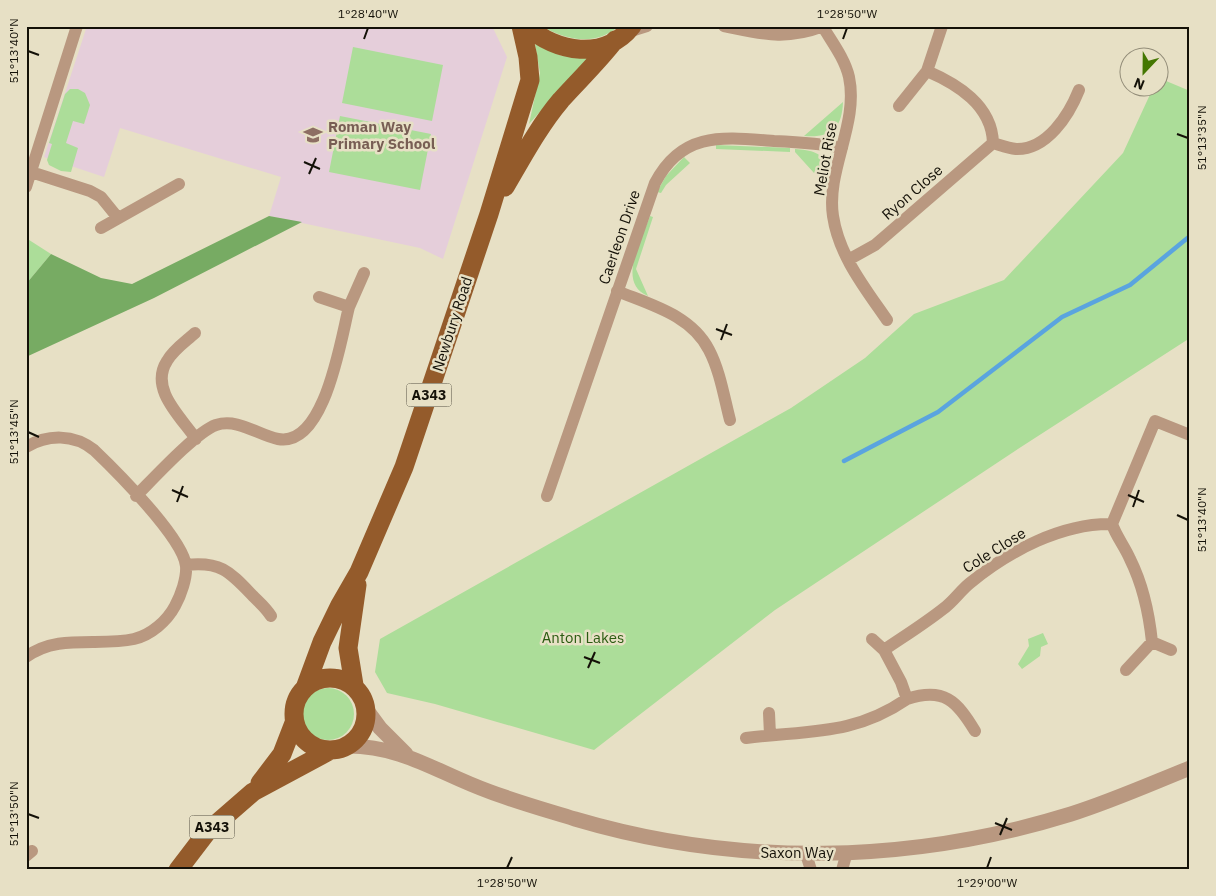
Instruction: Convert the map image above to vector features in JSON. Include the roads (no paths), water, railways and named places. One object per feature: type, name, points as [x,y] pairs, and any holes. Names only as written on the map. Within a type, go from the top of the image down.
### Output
[{"type":"main road","name":"Newbury Road","points":[[305,688],[311,668],[340,604],[359,572],[404,467],[489,214],[530,80],[528,57],[521,26]]},
{"type":"main road","points":[[527,26],[556,45],[579,50],[591,49],[625,33]]},
{"type":"main road","name":"Newbury Road","points":[[489,214],[542,126],[561,101],[625,33]]},
{"type":"main road","name":"Newbury Road","points":[[354,685],[348,648],[351,614],[359,572]]},
{"type":"main road","points":[[305,688],[325,677],[345,680],[354,685]]},
{"type":"main road","name":"A343","points":[[253,792],[340,748],[361,730],[366,710],[362,695],[354,685]]},
{"type":"main road","name":"A343","points":[[178,870],[207,832],[253,792],[282,754],[294,724],[295,703],[305,688]]},
{"type":"main road","points":[[294,724],[303,739],[312,746],[340,748]]},
{"type":"street","points":[[26,187],[78,26]]},
{"type":"street","points":[[625,33],[646,26]]},
{"type":"street","points":[[724,26],[778,36],[823,26]]},
{"type":"street","name":"Meliot Rise","points":[[823,26],[843,62],[850,85],[850,110],[834,192],[833,214],[840,244],[848,260],[887,320]]},
{"type":"street","points":[[899,106],[927,71],[942,26]]},
{"type":"street","points":[[927,71],[953,84],[974,101],[986,120],[993,143],[1014,149],[1029,148],[1041,141],[1066,116],[1079,90]]},
{"type":"street","name":"Caerleon Drive","points":[[547,496],[655,183],[668,161],[677,153],[697,143],[720,139],[814,144],[842,148]]},
{"type":"street","name":"Ryon Close","points":[[848,260],[876,245],[993,143]]},
{"type":"street","points":[[31,172],[90,191],[101,197],[118,218]]},
{"type":"street","points":[[101,228],[179,184]]},
{"type":"street","points":[[136,496],[196,439],[216,425],[230,423],[278,439],[287,440],[300,434],[314,419],[325,397],[336,365],[349,308],[364,273]]},
{"type":"street","points":[[617,291],[680,318],[702,338],[715,364],[730,420]]},
{"type":"street","points":[[319,298],[349,308]]},
{"type":"street","points":[[194,333],[168,359],[161,380],[162,390],[196,439]]},
{"type":"street","points":[[1152,642],[1142,588],[1133,565],[1112,524],[1154,421],[1190,435]]},
{"type":"street","points":[[26,447],[41,439],[54,437],[63,437],[87,444],[104,459],[173,539],[186,565],[186,575],[176,604],[165,619],[150,632],[124,640],[65,643],[44,648],[26,657]]},
{"type":"street","name":"Cole Close","points":[[884,650],[945,608],[968,584],[1000,562],[1044,539],[1073,528],[1112,524]]},
{"type":"street","points":[[186,565],[213,564],[230,573],[265,607],[271,616]]},
{"type":"street","points":[[872,640],[884,650],[902,682],[907,699]]},
{"type":"street","points":[[1152,642],[1171,650]]},
{"type":"street","points":[[1126,670],[1152,642]]},
{"type":"street","points":[[746,738],[855,725],[880,716],[907,699],[928,694],[947,698],[961,708],[975,731]]},
{"type":"street","name":"Saxon Way","points":[[366,710],[380,728],[407,755]]},
{"type":"street","points":[[769,713],[770,735]]},
{"type":"street","name":"Saxon Way","points":[[340,748],[375,747],[407,755],[487,791],[610,828],[724,850],[806,854],[922,847],[1007,831],[1072,813],[1190,768]]},
{"type":"street","points":[[842,870],[847,852]]},
{"type":"street","points":[[806,854],[811,870]]},
{"type":"waterway","points":[[844,461],[938,412],[1062,317],[1130,285],[1190,236]]},
{"type":"place","name":"Roman Way Primary School","points":[[313,135]]},
{"type":"park label","name":"Anton Lakes","points":[[583,637]]}]
